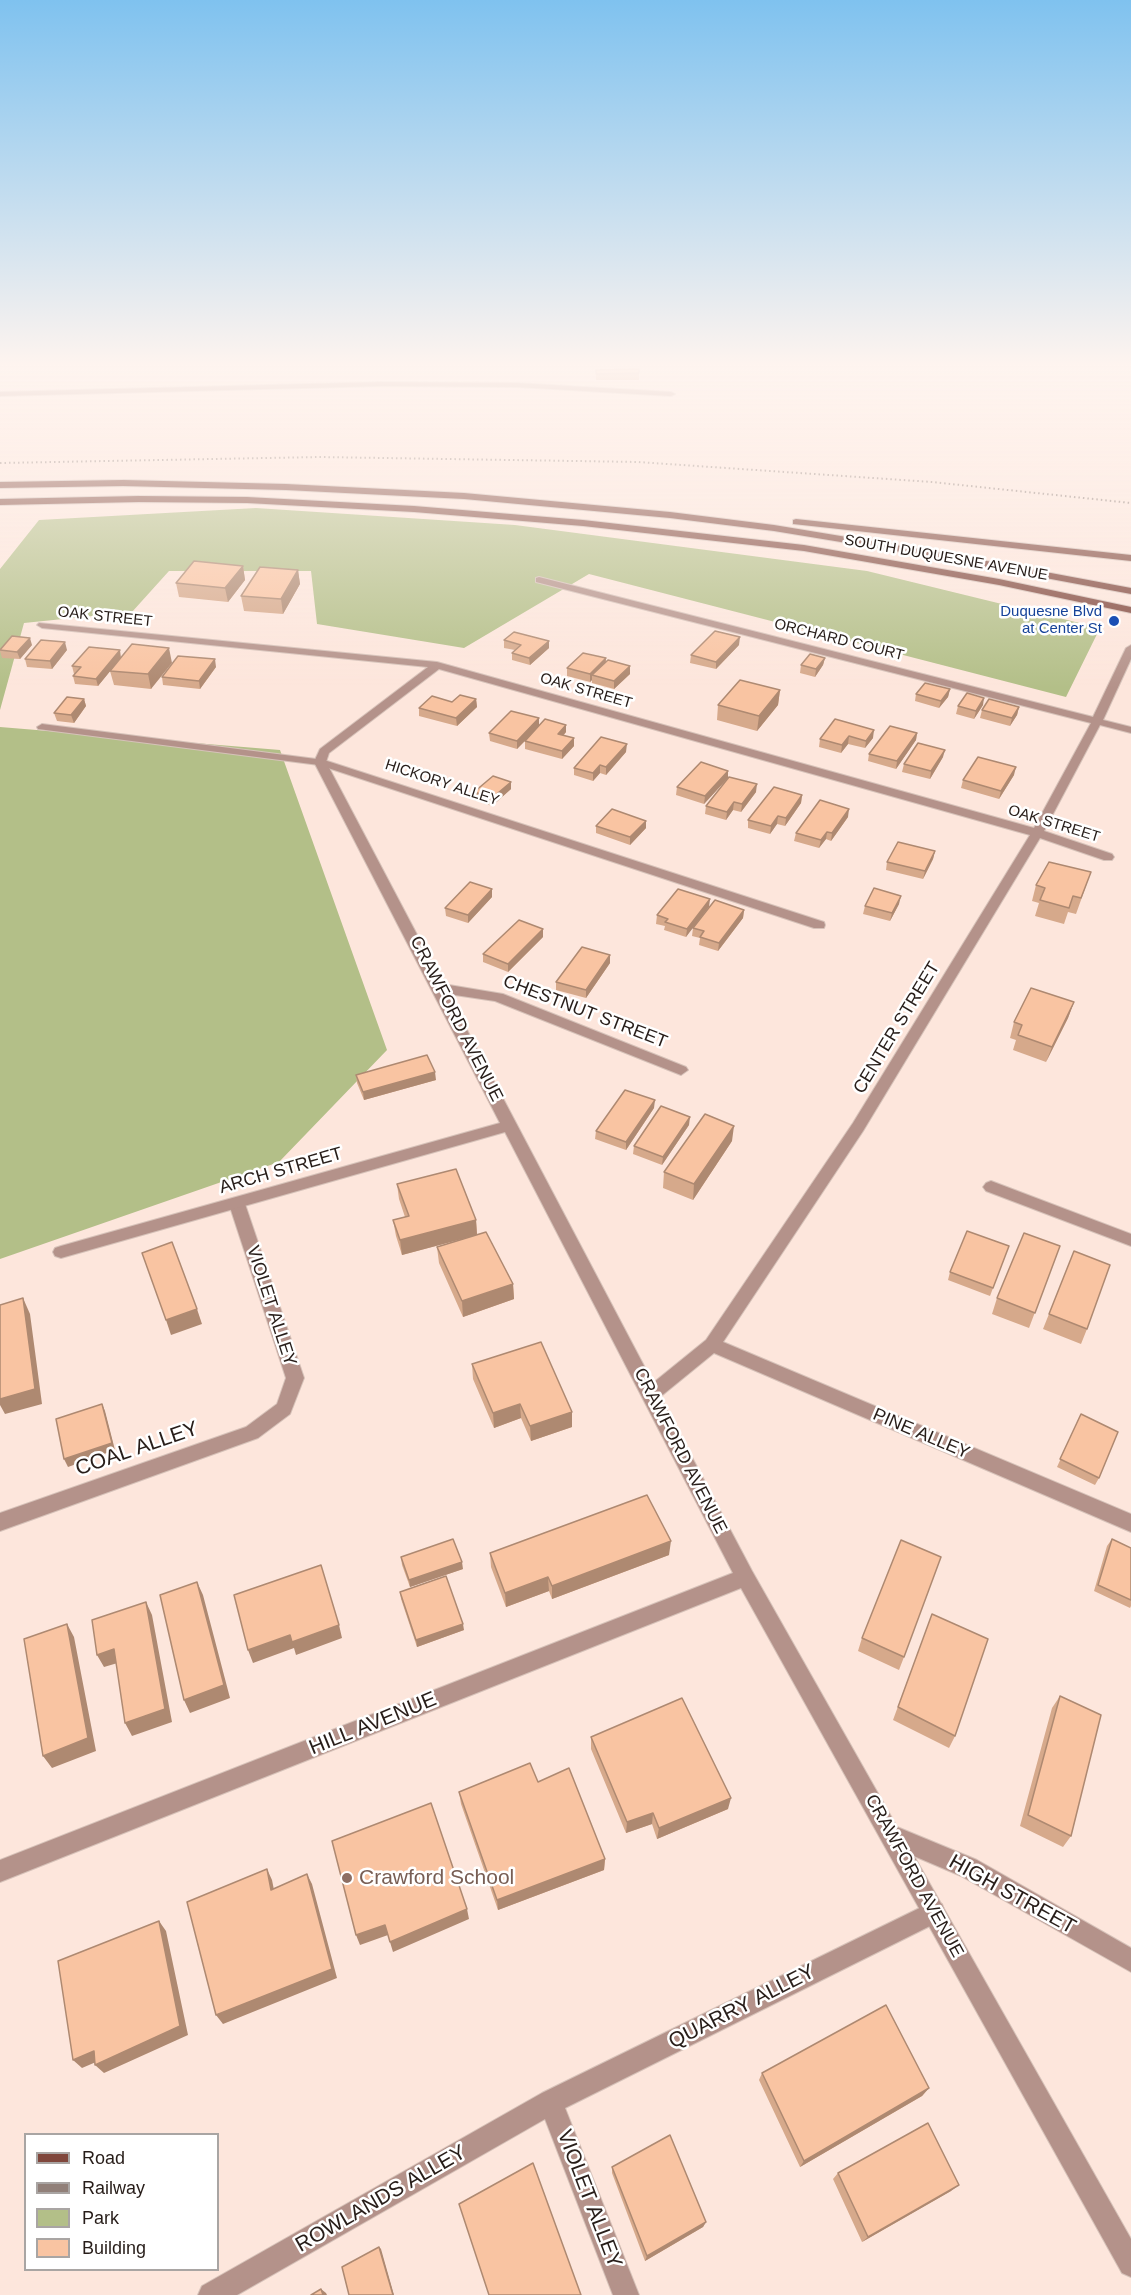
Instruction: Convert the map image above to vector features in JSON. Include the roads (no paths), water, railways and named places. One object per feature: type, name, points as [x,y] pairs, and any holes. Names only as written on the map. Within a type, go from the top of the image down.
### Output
[{"type":"main road","name":"SOUTH DUQUESNE AVENUE","points":[[0,484],[123,483],[464,496],[670,515],[774,528],[944,556],[1131,591]]},
{"type":"main road","points":[[464,496],[689,511],[1131,558]]},
{"type":"main road","name":"SOUTH DUQUESNE AVENUE","points":[[0,502],[139,499],[247,500],[414,508],[583,523],[804,548],[999,582],[1131,610]]},
{"type":"street","name":"ORCHARD COURT","points":[[539,580],[1131,730]]},
{"type":"street","name":"OAK STREET","points":[[42,626],[437,665],[1036,833],[1108,857]]},
{"type":"street","name":"CENTER STREET","points":[[651,1394],[712,1346],[858,1127],[1036,833],[1096,721],[1131,648]]},
{"type":"street","points":[[320,762],[324,752],[437,665]]},
{"type":"street","name":"HICKORY ALLEY","points":[[42,727],[320,762],[819,925]]},
{"type":"street","name":"CRAWFORD AVENUE","points":[[320,762],[440,988],[745,1577],[1131,2264]]},
{"type":"street","name":"CHESTNUT STREET","points":[[440,988],[498,997],[681,1070]]},
{"type":"street","name":"ARCH STREET","points":[[61,1252],[511,1125]]},
{"type":"street","points":[[992,1187],[1131,1240]]},
{"type":"street","name":"VIOLET ALLEY","points":[[237,1204],[295,1378],[284,1408]]},
{"type":"street","name":"PINE ALLEY","points":[[712,1346],[1131,1523]]},
{"type":"street","name":"COAL ALLEY","points":[[0,1522],[252,1432],[284,1408]]},
{"type":"street","name":"HILL AVENUE","points":[[0,1871],[745,1577]]},
{"type":"street","name":"HIGH STREET","points":[[891,1835],[969,1868],[1131,1961]]},
{"type":"street","name":"QUARRY ALLEY","points":[[551,2102],[934,1912]]},
{"type":"street","name":"VIOLET ALLEY","points":[[551,2102],[626,2295]]},
{"type":"street","name":"ROWLANDS ALLEY","points":[[211,2295],[551,2102]]},
{"type":"railway","points":[[816,474],[932,482],[1131,503]]},
{"type":"place","name":"Duquesne Blvd at Center St","points":[[1114,621]]},
{"type":"place","name":"Crawford School","points":[[347,1878]]}]
